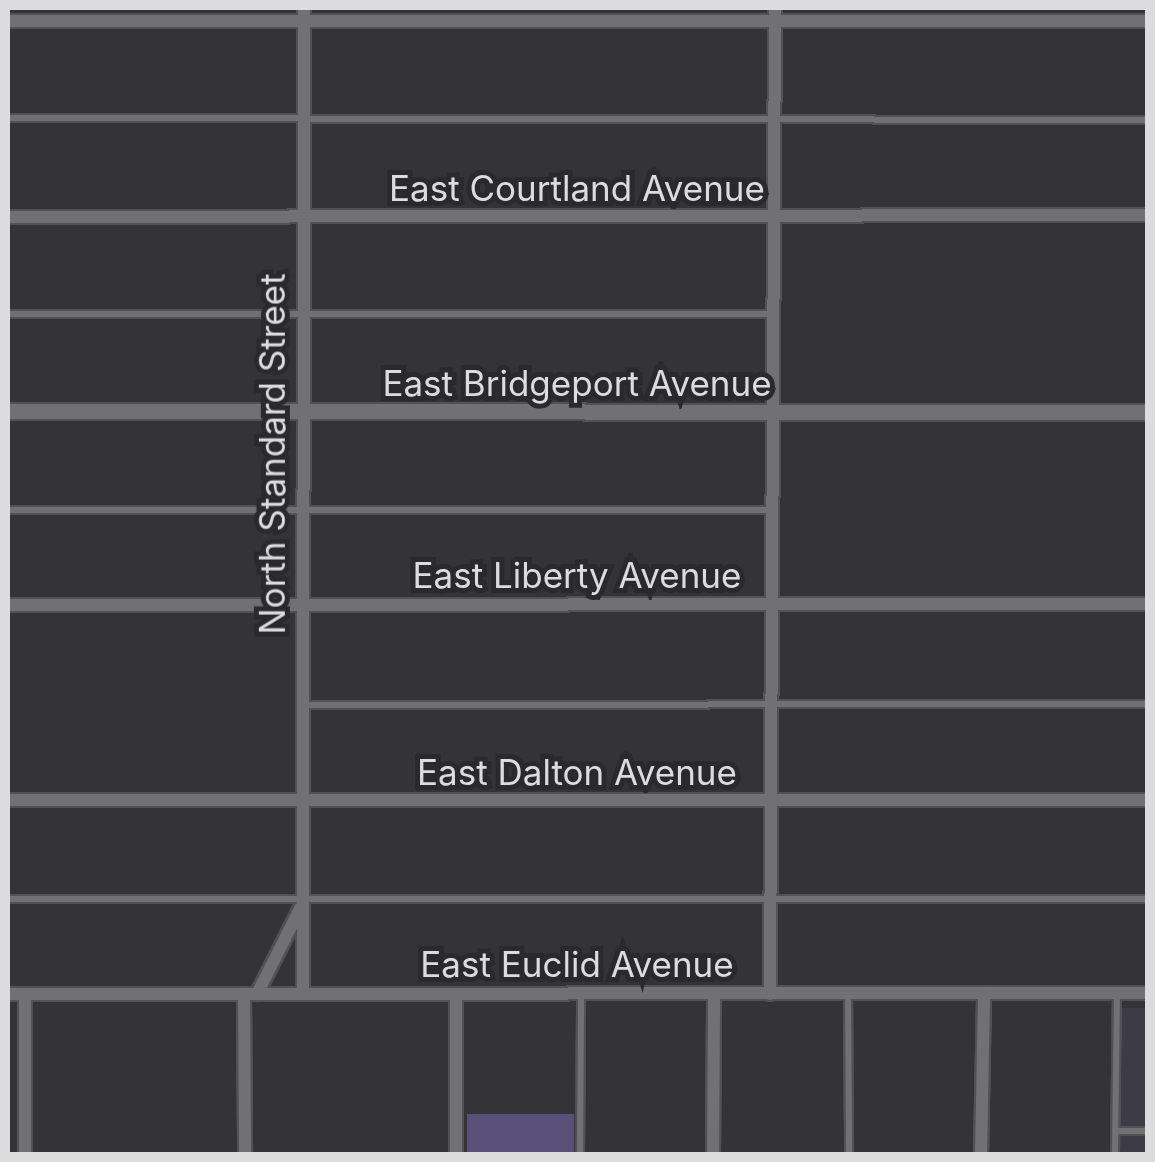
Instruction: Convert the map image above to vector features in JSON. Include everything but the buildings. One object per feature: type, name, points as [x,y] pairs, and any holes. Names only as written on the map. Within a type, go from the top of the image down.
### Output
[{"type":"street","name":"North Standard Street","points":[[303,994],[300,803],[304,8]]},
{"type":"street","points":[[770,994],[775,15]]},
{"type":"street","points":[[8,21],[304,22],[775,15],[1148,20]]},
{"type":"street","name":"East Courtland Avenue","points":[[8,216],[303,219],[1148,215]]},
{"type":"street","name":"East Bridgeport Avenue","points":[[8,411],[1148,412]]},
{"type":"street","name":"East Liberty Avenue","points":[[8,605],[1148,604]]},
{"type":"street","name":"East Dalton Avenue","points":[[8,800],[1148,800]]},
{"type":"street","name":"North Standard Street","points":[[245,1154],[251,994],[304,900]]},
{"type":"street","points":[[981,1154],[984,993]]},
{"type":"street","name":"East Euclid Avenue","points":[[8,994],[1148,993]]},
{"type":"street","points":[[24,994],[24,1154]]},
{"type":"street","points":[[456,994],[456,1154]]},
{"type":"street","points":[[713,1154],[714,994]]},
{"type":"lane","points":[[8,118],[1148,120]]},
{"type":"lane","points":[[8,314],[774,314]]},
{"type":"lane","points":[[8,510],[772,510]]},
{"type":"lane","points":[[301,705],[1148,704]]},
{"type":"lane","points":[[8,899],[1148,899]]},
{"type":"lane","points":[[848,993],[849,1154]]},
{"type":"lane","points":[[1115,1154],[1117,993]]},
{"type":"lane","points":[[580,1154],[581,994]]},
{"type":"lane","points":[[1115,1131],[1148,1131]]},
{"type":"shaded area","points":[[1119,1008],[1147,1008],[1147,1154],[1119,1154]]},
{"type":"shaded area","points":[[467,1114],[574,1114],[574,1154],[467,1154]]}]
